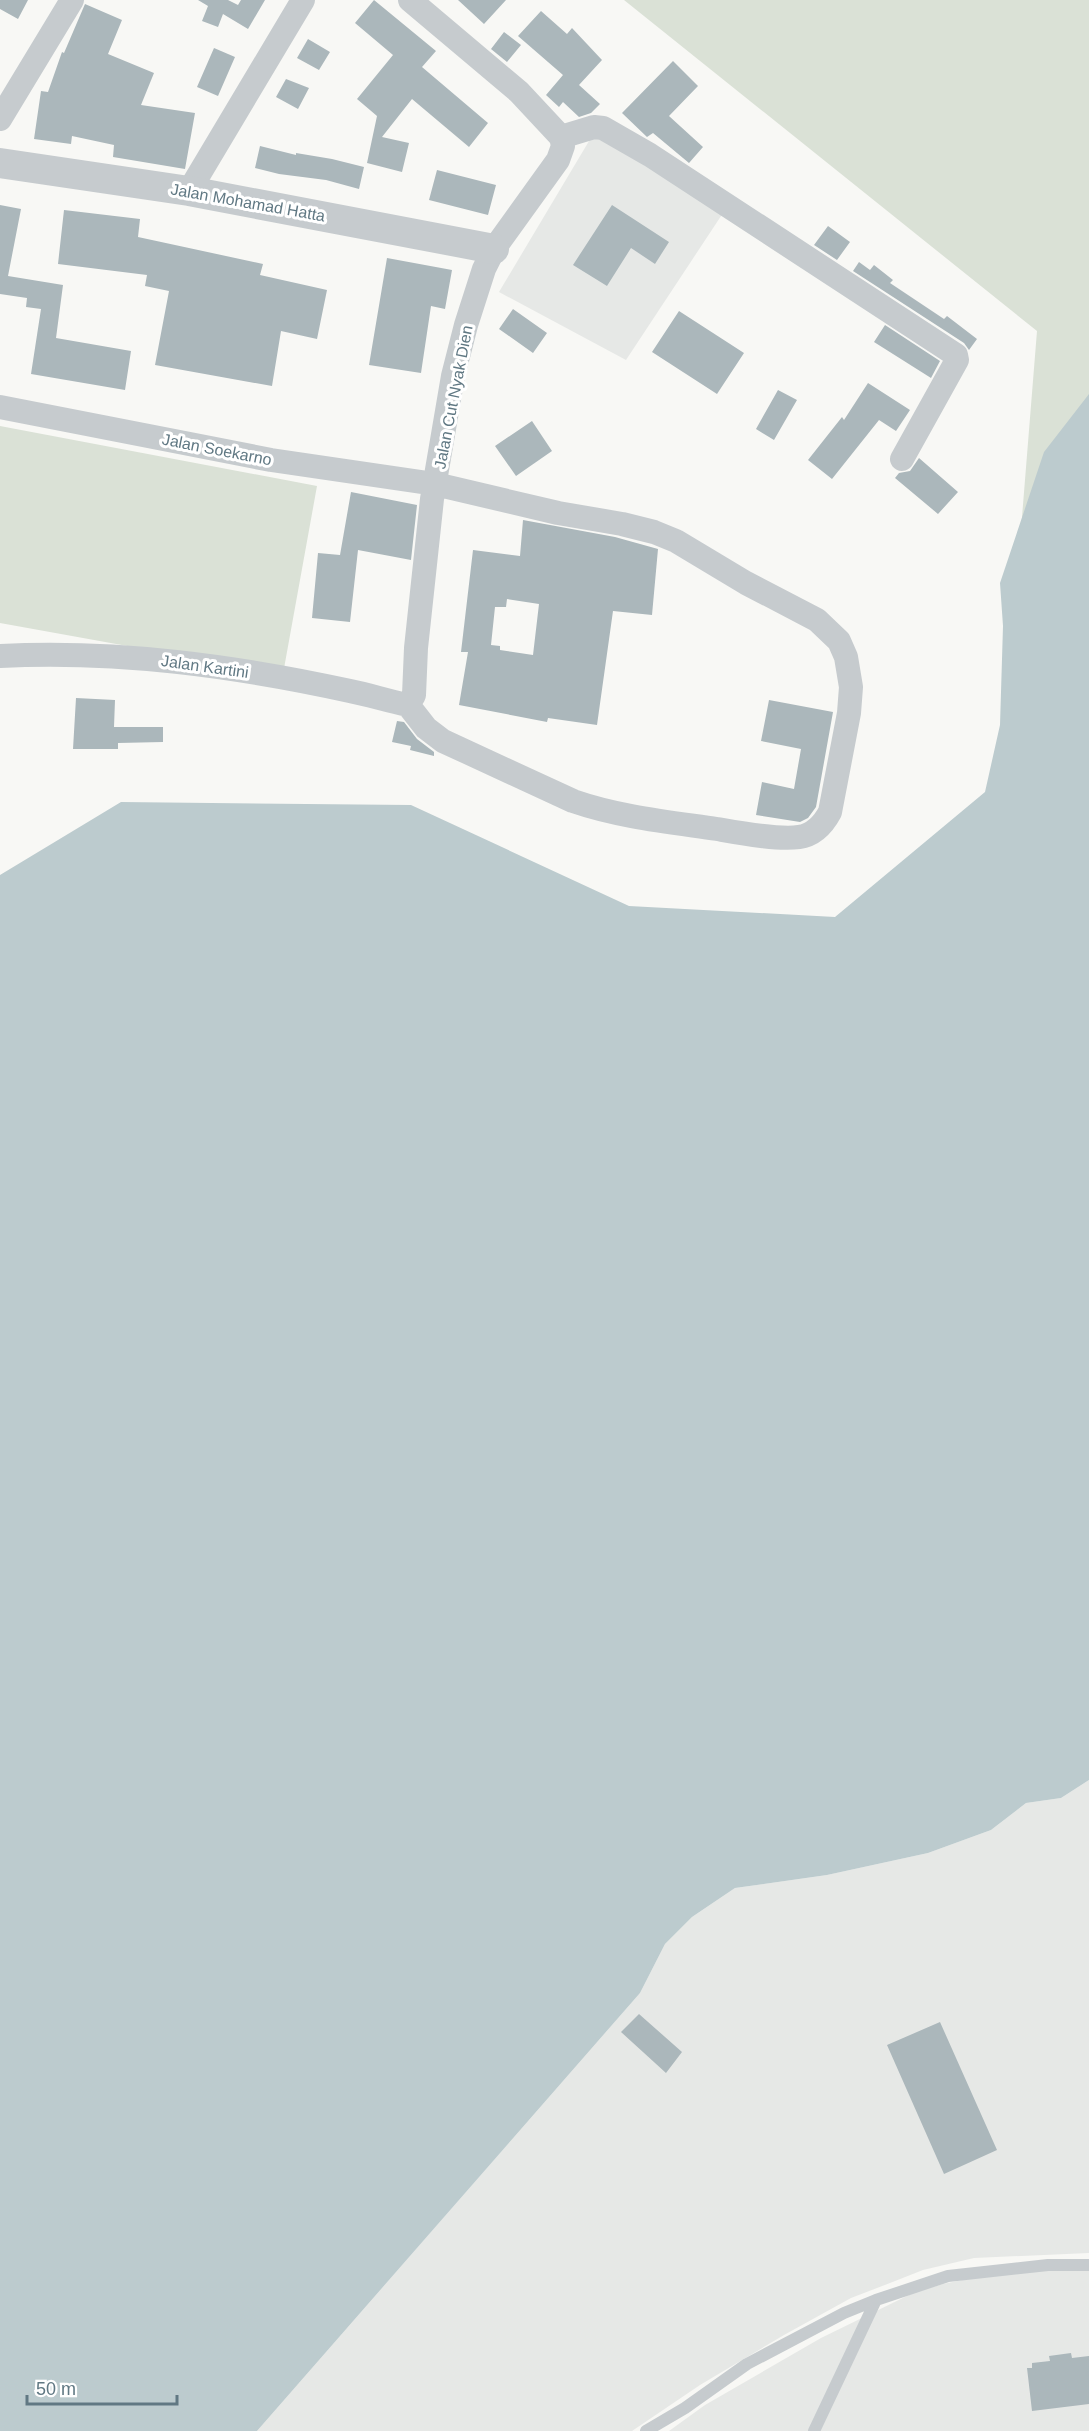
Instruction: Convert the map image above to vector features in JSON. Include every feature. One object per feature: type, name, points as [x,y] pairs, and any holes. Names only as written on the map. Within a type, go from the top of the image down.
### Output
[{"type":"street","points":[[0,119],[72,0]]},
{"type":"street","points":[[189,191],[303,0]]},
{"type":"street","points":[[410,0],[519,92],[561,137],[594,127],[603,128],[650,155],[956,355],[957,360],[902,459]]},
{"type":"street","name":"Jalan Cut Nyak Dien","points":[[408,705],[414,695],[421,590],[435,483],[458,356],[484,269],[494,249],[558,160],[563,146],[561,137]]},
{"type":"street","name":"Jalan Mohamad Hatta","points":[[0,164],[189,191],[494,249]]},
{"type":"street","name":"Jalan Soekarno","points":[[0,407],[271,460],[435,483],[558,513],[654,532],[697,552],[746,583],[792,606],[830,630],[839,640],[846,657],[851,687],[849,713],[830,812],[823,825],[799,837],[753,835],[593,808],[443,741],[426,728],[408,705]]},
{"type":"street","name":"Jalan Kartini","points":[[0,656],[77,653],[178,662],[262,674],[352,691],[408,705]]},
{"type":"lane","points":[[646,2431],[686,2408],[747,2364],[844,2313],[876,2300],[948,2276],[1048,2265],[1089,2265]]},
{"type":"lane","points":[[814,2431],[876,2300]]},
{"type":"shaded area","points":[[624,0],[1089,0],[1089,703],[997,827],[1037,331]]},
{"type":"shaded area","points":[[595,131],[725,210],[626,360],[499,292]]},
{"type":"shaded area","points":[[1089,394],[1089,1780],[1061,1798],[1026,1803],[991,1830],[928,1853],[827,1875],[735,1888],[692,1917],[665,1944],[640,1993],[257,2431],[0,2431],[0,875],[121,802],[411,805],[629,906],[835,917],[985,792],[1000,725],[1003,626],[1000,583],[1044,452]]},
{"type":"shaded area","points":[[0,426],[317,486],[283,674],[0,623]]},
{"type":"shaded area","points":[[1089,1780],[1089,2253],[974,2258],[923,2270],[851,2298],[700,2385],[632,2431],[257,2431],[640,1993],[665,1944],[692,1917],[735,1888],[827,1875],[928,1853],[991,1830],[1026,1803],[1061,1798]]},
{"type":"shaded area","points":[[1089,2266],[1089,2431],[669,2431],[705,2405],[821,2338],[913,2293],[977,2277]]},
{"type":"building","points":[[0,0],[28,0],[18,19],[0,9]]},
{"type":"building","points":[[198,0],[228,0],[238,5],[241,0],[265,0],[248,29],[223,14],[218,27],[202,21],[208,6]]},
{"type":"building","points":[[374,0],[436,51],[422,67],[488,123],[469,147],[412,99],[382,137],[409,143],[402,172],[367,163],[377,116],[357,99],[393,55],[355,23]]},
{"type":"building","points":[[458,0],[506,0],[484,24]]},
{"type":"building","points":[[85,4],[122,20],[108,54],[154,73],[141,105],[195,113],[185,169],[113,157],[114,145],[72,136],[71,144],[34,139],[41,91],[48,92],[62,52],[64,53]]},
{"type":"building","points":[[541,11],[567,34],[572,28],[602,60],[579,85],[600,104],[591,113],[579,117],[563,102],[559,107],[546,95],[563,75],[518,36]]},
{"type":"building","points":[[504,32],[521,45],[507,62],[491,49]]},
{"type":"building","points":[[308,39],[330,52],[319,70],[297,58]]},
{"type":"building","points":[[214,48],[235,57],[218,96],[197,87]]},
{"type":"building","points":[[673,61],[698,86],[669,116],[703,147],[689,163],[653,133],[647,137],[622,113]]},
{"type":"building","points":[[286,79],[309,88],[298,109],[276,97]]},
{"type":"building","points":[[260,146],[364,167],[359,189],[326,180],[279,174],[255,168]]},
{"type":"building","points":[[437,170],[496,185],[488,215],[429,200]]},
{"type":"building","points":[[0,205],[21,209],[8,276],[63,285],[56,338],[131,351],[125,390],[31,374],[41,309],[26,307],[27,298],[0,294]]},
{"type":"building","points":[[612,205],[669,242],[655,264],[631,248],[607,286],[573,265]]},
{"type":"building","points":[[64,210],[140,219],[138,237],[263,264],[260,275],[327,290],[317,339],[281,331],[272,386],[155,365],[169,291],[145,286],[147,275],[58,264]]},
{"type":"building","points":[[828,226],[850,242],[837,260],[814,245]]},
{"type":"building","points":[[387,258],[452,270],[445,309],[431,306],[421,373],[369,365]]},
{"type":"building","points":[[859,262],[870,270],[874,265],[893,280],[890,283],[944,319],[947,316],[977,339],[969,350],[964,343],[853,271]]},
{"type":"building","points":[[513,309],[547,333],[533,353],[499,329]]},
{"type":"building","points":[[679,311],[744,353],[717,394],[652,352]]},
{"type":"building","points":[[885,325],[940,361],[931,378],[874,342]]},
{"type":"building","points":[[868,383],[910,410],[896,431],[879,420],[832,479],[808,460],[842,417],[844,420]]},
{"type":"building","points":[[778,390],[797,400],[774,440],[756,429]]},
{"type":"building","points":[[532,421],[552,451],[516,476],[495,446]]},
{"type":"building","points":[[919,458],[958,492],[938,514],[895,478],[899,473],[910,471]]},
{"type":"building","points":[[351,492],[417,505],[411,560],[358,550],[350,622],[312,618],[318,553],[340,555]]},
{"type":"building","points":[[523,520],[615,537],[658,549],[652,615],[613,611],[597,725],[548,718],[547,722],[459,705],[468,652],[461,652],[473,550],[520,556]],"holes":[[[507,599],[539,604],[533,655],[500,650],[500,646],[491,645],[495,607],[506,607]]]},
{"type":"building","points":[[76,698],[115,700],[114,727],[163,727],[163,742],[118,743],[118,749],[73,749]]},
{"type":"building","points":[[769,700],[833,712],[816,807],[808,818],[800,822],[756,815],[762,782],[794,789],[801,749],[761,741]]},
{"type":"building","points":[[397,721],[404,722],[417,739],[434,752],[434,756],[410,750],[411,746],[392,742]]},
{"type":"building","points":[[639,2014],[682,2052],[666,2073],[621,2032]]},
{"type":"building","points":[[940,2022],[997,2150],[944,2174],[887,2045]]},
{"type":"building","points":[[1071,2353],[1072,2358],[1089,2356],[1089,2404],[1032,2411],[1027,2368],[1032,2368],[1032,2363],[1050,2361],[1049,2356]]}]
